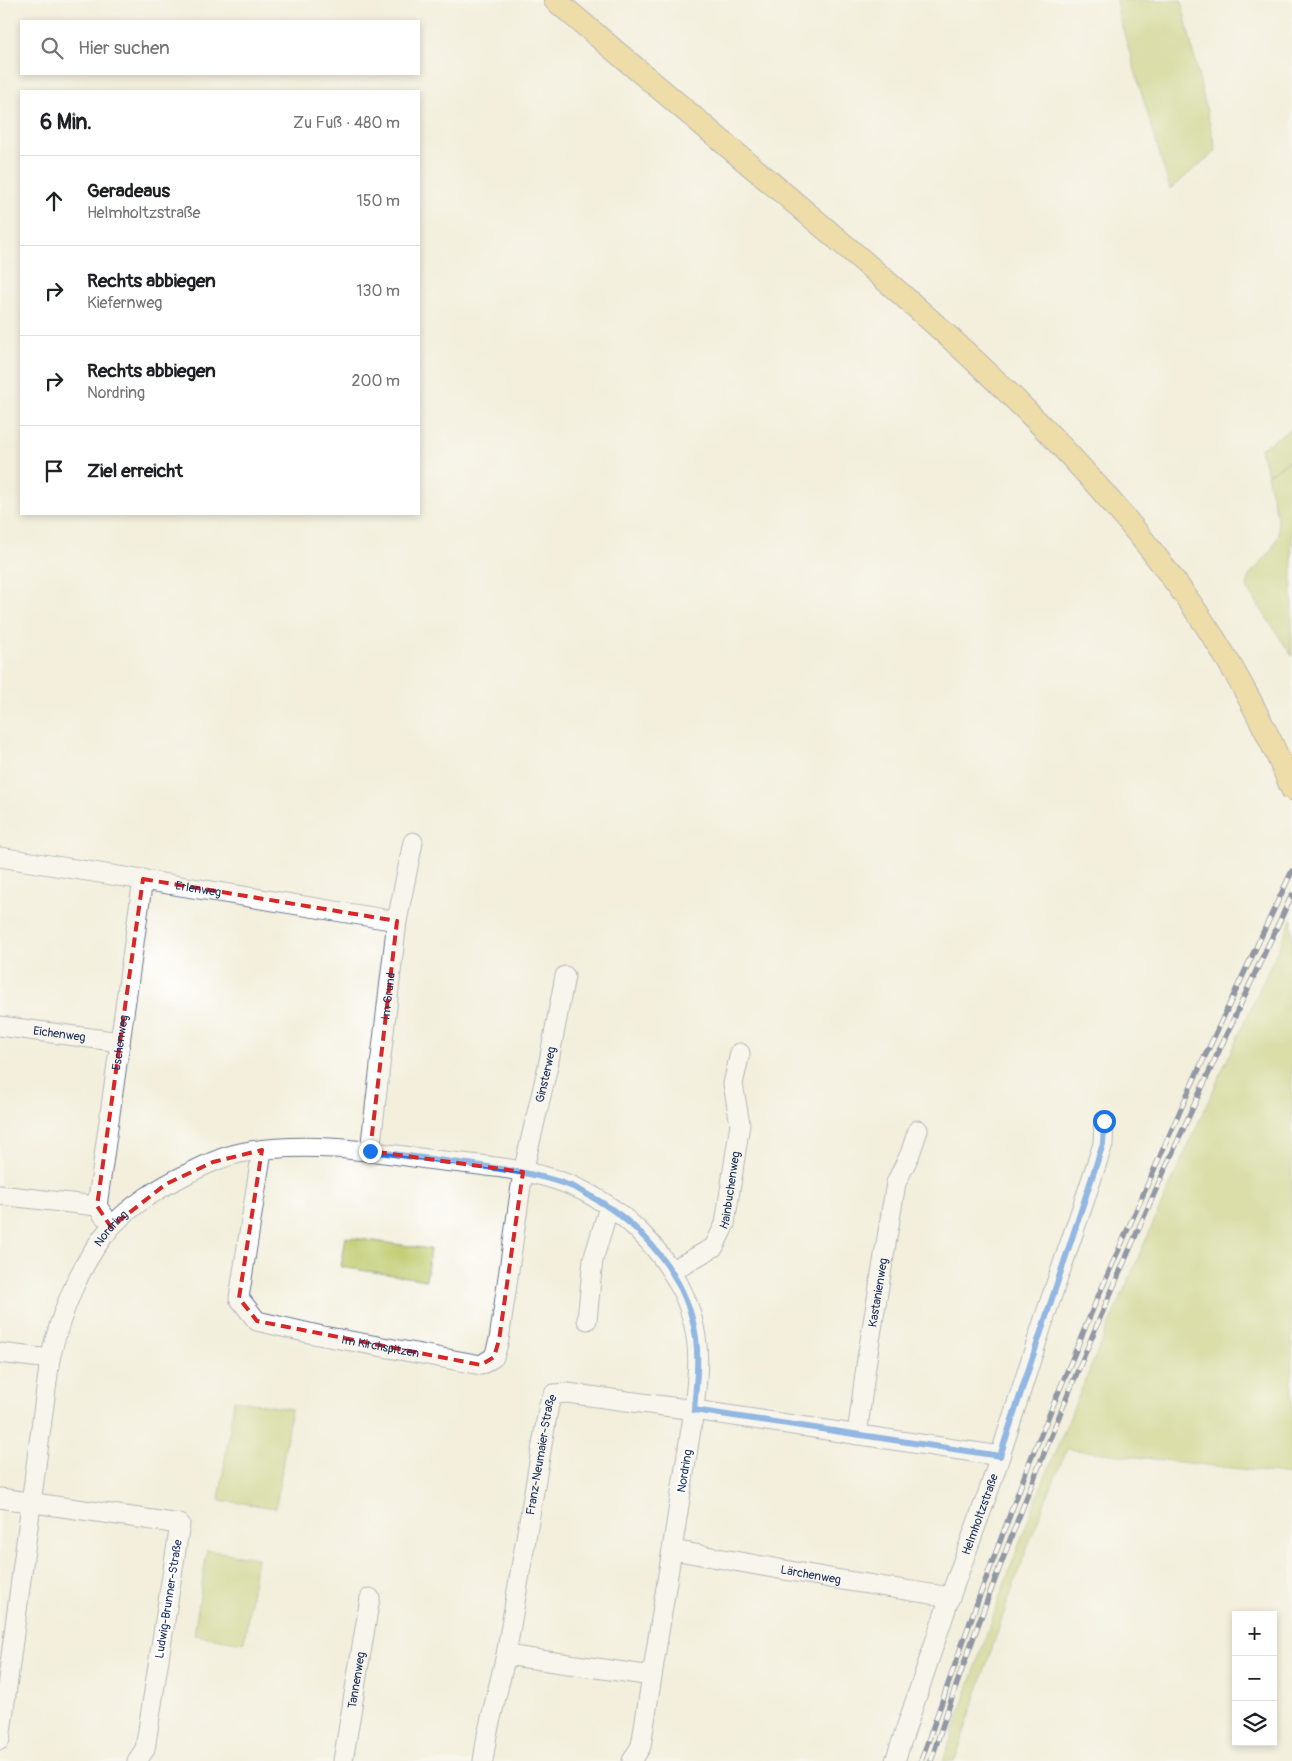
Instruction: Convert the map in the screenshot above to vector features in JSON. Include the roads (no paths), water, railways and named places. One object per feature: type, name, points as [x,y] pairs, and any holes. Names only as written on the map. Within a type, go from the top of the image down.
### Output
[{"type":"main road","points":[[555,0],[877,272],[963,348],[1096,482],[1197,612],[1241,683],[1279,758],[1292,789]]},
{"type":"street","name":"Im Grund","points":[[370,1151],[397,921],[413,842]]},
{"type":"street","name":"Erlenweg","points":[[0,857],[397,921]]},
{"type":"street","name":"Eschenweg","points":[[97,1206],[143,879]]},
{"type":"street","name":"Ginsterweg","points":[[523,1172],[548,1066],[565,976]]},
{"type":"street","name":"Eichenweg","points":[[0,1026],[120,1042]]},
{"type":"street","name":"Hainbuchenweg","points":[[671,1271],[714,1247],[725,1224],[740,1124],[733,1084],[740,1053]]},
{"type":"street","name":"Helmholtzstraße","points":[[895,1761],[1000,1456],[1103,1144],[1104,1121]]},
{"type":"street","name":"Kastanienweg","points":[[857,1435],[867,1359],[896,1183],[910,1154],[918,1130]]},
{"type":"street","name":"Nordring","points":[[0,1740],[7,1631],[31,1502],[50,1359],[56,1329],[78,1277],[111,1227],[166,1184],[213,1162],[239,1154],[299,1147],[332,1148],[370,1151],[523,1172],[570,1185],[621,1215],[646,1238],[682,1289],[691,1314],[696,1339],[697,1376],[694,1410],[641,1746],[632,1761]]},
{"type":"street","name":"Im Kirchspitzen","points":[[262,1150],[239,1298],[257,1321],[318,1335],[481,1365],[494,1357],[499,1340],[523,1172]]},
{"type":"street","points":[[0,1195],[97,1206],[111,1227]]},
{"type":"street","points":[[587,1320],[593,1260],[609,1207]]},
{"type":"street","points":[[0,1353],[50,1359]]},
{"type":"street","name":"Franz-Neumaier-Straße","points":[[483,1761],[487,1735],[506,1655],[549,1404],[554,1394],[567,1393],[694,1410]]},
{"type":"street","points":[[694,1410],[1000,1456]]},
{"type":"street","points":[[0,1498],[31,1502]]},
{"type":"street","name":"Ludwig-Brunner-Straße","points":[[31,1502],[180,1524],[145,1748],[137,1761]]},
{"type":"street","name":"Lärchenweg","points":[[672,1550],[950,1597]]},
{"type":"street","name":"Tannenweg","points":[[343,1761],[370,1598]]},
{"type":"street","points":[[506,1655],[652,1676]]},
{"type":"railway","points":[[921,1761],[1030,1461],[1097,1299],[1191,1086],[1292,871]]},
{"type":"railway","points":[[931,1761],[983,1611],[1035,1476],[1104,1308],[1177,1142],[1292,895]]}]
